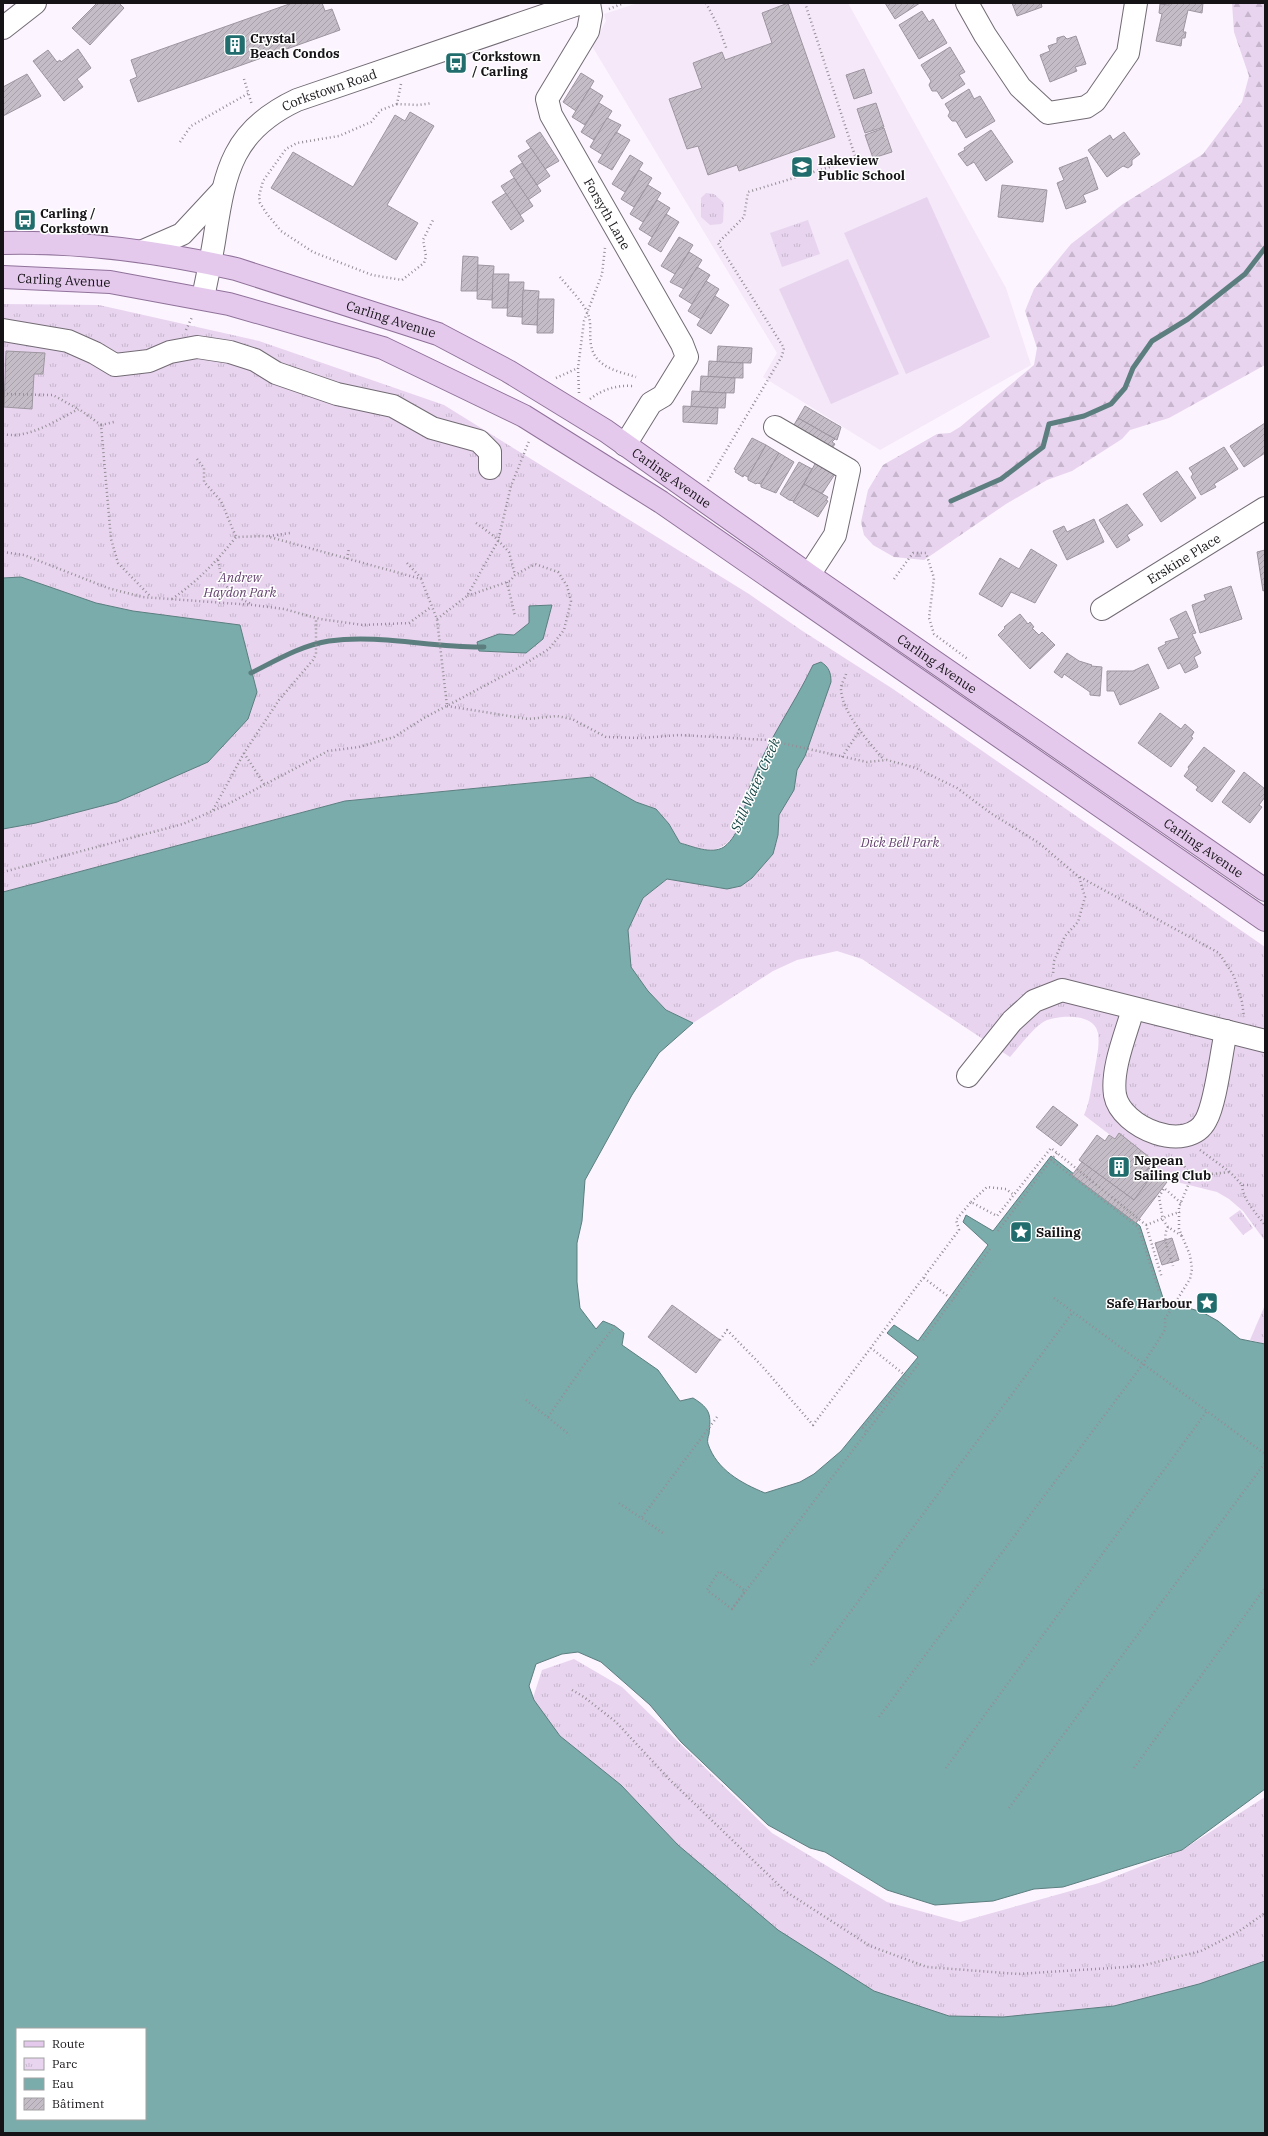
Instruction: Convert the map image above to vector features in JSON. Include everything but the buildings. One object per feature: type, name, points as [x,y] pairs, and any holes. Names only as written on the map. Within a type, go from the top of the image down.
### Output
[{"type":"main road","name":"Carling Avenue","points":[[3,243],[48,242],[143,251],[210,263],[236,269],[438,334],[508,371],[602,429],[1265,890]]},
{"type":"main road","name":"Carling Avenue","points":[[3,277],[110,282],[198,306],[383,348],[524,416],[661,502],[1265,920]]},
{"type":"street","points":[[3,28],[35,3]]},
{"type":"street","name":"Corkstown Road","points":[[198,306],[210,263],[222,191],[237,151],[249,133],[268,115],[297,100],[581,3]]},
{"type":"street","points":[[967,3],[985,35],[1020,87],[1048,114],[1086,106],[1095,101],[1128,54],[1136,3]]},
{"type":"street","name":"Forsyth Lane","points":[[599,6],[591,15],[588,31],[547,99],[551,115],[682,344],[687,357],[663,396],[651,403],[625,445]]},
{"type":"street","points":[[143,251],[182,234],[222,191]]},
{"type":"street","points":[[3,330],[68,341],[95,353],[115,365],[149,361],[170,352],[197,347],[230,352],[255,360],[276,373],[337,394],[393,406],[432,428],[478,441],[490,452],[490,468]]},
{"type":"street","points":[[775,427],[848,470],[835,535],[810,575]]},
{"type":"street","name":"Erskine Place","points":[[1102,609],[1265,508]]},
{"type":"street","points":[[968,1076],[995,1040],[1034,1001],[1062,990],[1133,1009],[1246,1036],[1206,1121],[1199,1129],[1190,1135],[1172,1137],[1144,1130],[1126,1114],[1115,1096],[1116,1069],[1133,1009]]},
{"type":"path","points":[[599,6],[624,3]]},
{"type":"path","points":[[706,3],[718,26],[727,50]]},
{"type":"path","points":[[704,487],[782,356],[784,348],[718,243],[744,217],[748,192],[856,159],[804,3]]},
{"type":"path","points":[[244,79],[259,124]]},
{"type":"path","points":[[397,104],[401,82]]},
{"type":"path","points":[[180,142],[191,126],[249,93]]},
{"type":"path","points":[[432,103],[419,106],[397,104],[382,110],[371,122],[339,136],[297,143],[286,149],[263,180],[259,196],[260,203],[281,231],[312,252],[372,275],[390,279],[402,280],[424,263],[426,256],[423,240],[433,220]]},
{"type":"path","points":[[577,399],[579,393],[578,368],[584,321],[602,274],[606,230],[610,218]]},
{"type":"path","points":[[560,277],[588,313],[591,326],[591,346],[599,361],[614,372],[636,377]]},
{"type":"path","points":[[186,313],[198,306]]},
{"type":"path","points":[[549,382],[578,368]]},
{"type":"path","points":[[585,403],[609,388],[633,386]]},
{"type":"path","points":[[3,394],[52,395],[79,409],[100,425],[111,539],[118,563],[152,598]]},
{"type":"path","points":[[3,434],[14,437],[33,431],[79,409]]},
{"type":"path","points":[[100,425],[114,422]]},
{"type":"path","points":[[467,596],[498,541],[511,486],[530,438],[537,442]]},
{"type":"path","points":[[197,459],[204,468],[204,482],[221,501],[236,537]]},
{"type":"path","points":[[476,523],[509,552],[515,575]]},
{"type":"path","points":[[236,537],[266,536],[290,533]]},
{"type":"path","points":[[266,536],[394,570],[421,579]]},
{"type":"path","points":[[172,599],[197,581],[218,560],[236,537]]},
{"type":"path","points":[[348,559],[349,548]]},
{"type":"path","points":[[3,552],[24,554],[108,588],[142,597],[253,605],[284,609],[316,618],[363,625],[409,623],[431,607]]},
{"type":"path","points":[[894,579],[913,553],[926,553],[934,578],[928,618],[934,634],[972,662]]},
{"type":"path","points":[[218,560],[222,581],[236,596],[253,605]]},
{"type":"path","points":[[407,564],[421,579],[437,619],[447,706]]},
{"type":"path","points":[[3,872],[183,824],[214,810],[328,751],[360,747],[394,737],[549,649],[564,630],[571,601],[567,586],[558,572],[535,564],[515,575],[507,582],[467,596],[437,619]]},
{"type":"path","points":[[507,582],[515,616]]},
{"type":"path","points":[[214,810],[244,753],[279,700],[313,660],[316,654],[316,618]]},
{"type":"path","points":[[846,674],[841,688],[844,704],[860,730],[884,761]]},
{"type":"path","points":[[447,706],[528,719],[557,716],[572,719],[606,737],[642,738],[679,735],[768,740],[867,762],[884,761],[916,768],[957,788],[992,814],[1039,843],[1079,877],[1219,953],[1234,976],[1242,1002],[1246,1036]]},
{"type":"path","points":[[842,757],[860,730]]},
{"type":"path","points":[[244,753],[264,784]]},
{"type":"path","points":[[1062,990],[1053,980],[1054,961],[1065,936],[1078,922],[1085,897],[1079,877]]},
{"type":"path","points":[[1190,1135],[1196,1147],[1230,1172],[1242,1185],[1242,1193],[1265,1225]]},
{"type":"path","points":[[971,1202],[997,1216],[1051,1148],[1146,1225],[1162,1278]]},
{"type":"path","points":[[998,1232],[1057,1153]]},
{"type":"path","points":[[1177,1157],[1192,1176]]},
{"type":"path","points":[[1051,1160],[1138,1227],[1159,1291]]},
{"type":"path","points":[[1192,1176],[1230,1172]]},
{"type":"path","points":[[879,1717],[1143,1364],[1165,1330],[1165,1319],[1190,1279],[1192,1269],[1190,1256],[1179,1229],[1181,1202],[1192,1176]]},
{"type":"path","points":[[1242,1185],[1250,1185]]},
{"type":"path","points":[[720,1340],[727,1330],[762,1366],[813,1425],[960,1230],[956,1220],[971,1202],[987,1187],[1006,1189],[1014,1195]]},
{"type":"path","points":[[1181,1202],[1164,1188],[1159,1197],[1163,1220],[1168,1228],[1182,1236]]},
{"type":"path","points":[[1146,1225],[1163,1220],[1168,1215],[1180,1212]]},
{"type":"path","points":[[1168,1228],[1165,1232],[1165,1238],[1173,1266]]},
{"type":"path","points":[[923,1340],[990,1249]]},
{"type":"path","points":[[924,1278],[953,1300]]},
{"type":"path","points":[[1054,1298],[1265,1454]]},
{"type":"path","points":[[811,1665],[1073,1312]]},
{"type":"path","points":[[548,1417],[615,1326]]},
{"type":"path","points":[[866,1431],[863,1428],[906,1376],[871,1348]]},
{"type":"path","points":[[732,1609],[920,1362]]},
{"type":"path","points":[[526,1400],[570,1435]]},
{"type":"path","points":[[946,1768],[1207,1411]]},
{"type":"path","points":[[642,1517],[717,1418]]},
{"type":"path","points":[[1009,1808],[1265,1463]]},
{"type":"path","points":[[619,1503],[642,1517],[663,1533]]},
{"type":"path","points":[[719,1572],[745,1591],[732,1609],[707,1590],[719,1572]]},
{"type":"path","points":[[1134,1768],[1265,1588]]},
{"type":"path","points":[[572,1690],[584,1697],[616,1722],[669,1779],[785,1891],[870,1946],[927,1967],[1018,1974],[1141,1966],[1201,1951],[1238,1932],[1265,1913]]},
{"type":"shaded area","name":"Lakeview Public School","points":[[638,3],[848,3],[1006,288],[1031,365],[880,450],[763,377],[777,353],[592,46],[606,21],[604,14]]},
{"type":"green space","points":[[1232,3],[1265,3],[1265,365],[1169,418],[1130,430],[1122,439],[1072,471],[1047,480],[1006,504],[924,560],[894,557],[873,545],[864,535],[861,522],[868,490],[883,465],[937,434],[950,433],[960,427],[1034,365],[1037,348],[1025,311],[1034,289],[1071,244],[1123,204],[1203,154],[1242,102],[1249,76],[1234,32]]},
{"type":"green space","points":[[706,193],[714,194],[724,203],[723,222],[721,224],[710,225],[701,217],[701,198]]},
{"type":"green space","points":[[927,197],[990,337],[906,374],[844,233]]},
{"type":"green space","points":[[808,220],[820,254],[782,267],[770,233]]},
{"type":"green space","points":[[848,259],[899,374],[831,404],[779,289]]},
{"type":"green space","name":"Andrew Haydon Park","points":[[3,304],[99,305],[259,341],[444,405],[749,594],[801,630],[893,689],[1265,947],[1265,1241],[1243,1211],[1229,1199],[1217,1192],[1169,1180],[1084,1115],[1088,1105],[1097,1058],[1098,1033],[1095,1026],[1084,1019],[1077,1017],[1061,1017],[1047,1020],[1032,1031],[1010,1057],[862,959],[837,951],[797,960],[773,971],[693,1023],[666,1010],[648,991],[631,967],[628,930],[643,898],[667,879],[727,889],[773,854],[778,835],[749,790],[742,819],[737,829],[732,838],[725,845],[717,849],[704,850],[680,843],[669,824],[656,809],[636,802],[592,777],[345,801],[3,892]]},
{"type":"green space","points":[[1240,1210],[1253,1228],[1243,1235],[1229,1218]]},
{"type":"green space","points":[[1265,1305],[1265,1344],[1250,1340]]},
{"type":"green space","points":[[574,1659],[622,1687],[772,1833],[887,1902],[960,1922],[1099,1883],[1182,1850],[1265,1797],[1265,1981],[1154,2014],[919,2031],[760,1936],[530,1707],[542,1670]]},
{"type":"water","points":[[21,577],[96,603],[133,611],[240,625],[257,692],[248,719],[208,762],[117,802],[36,823],[3,829],[3,578]]},
{"type":"water","points":[[552,605],[543,639],[526,653],[479,651],[477,642],[499,634],[514,635],[529,623],[529,606]]},
{"type":"water","points":[[821,662],[828,668],[831,682],[805,756],[797,770],[794,790],[779,815],[778,835],[773,854],[752,878],[741,886],[727,889],[667,879],[643,898],[628,930],[631,967],[648,991],[666,1010],[693,1023],[659,1053],[632,1095],[585,1180],[582,1221],[577,1243],[577,1282],[580,1308],[596,1329],[603,1321],[615,1326],[624,1333],[622,1345],[658,1370],[680,1401],[693,1398],[706,1409],[710,1417],[708,1444],[717,1461],[731,1474],[747,1485],[765,1493],[800,1482],[814,1474],[841,1451],[918,1357],[887,1333],[894,1325],[918,1341],[988,1245],[963,1222],[966,1215],[993,1231],[1051,1156],[1140,1226],[1164,1301],[1202,1312],[1218,1321],[1240,1339],[1265,1344],[1265,1789],[1182,1850],[1063,1887],[1034,1889],[993,1901],[935,1905],[887,1890],[825,1852],[810,1848],[768,1825],[681,1742],[650,1705],[601,1662],[578,1652],[562,1654],[536,1664],[529,1686],[534,1700],[560,1736],[621,1785],[678,1845],[778,1930],[874,1991],[949,2016],[1003,2017],[1114,2006],[1199,1984],[1265,1961],[1265,2133],[3,2133],[3,892],[345,801],[592,777],[636,802],[656,809],[669,824],[680,843],[708,850],[719,849],[730,842],[738,828],[755,773],[813,665]]},
{"type":"waterway","name":"Still Water Creek","points":[[951,501],[1001,479],[1043,447],[1049,424],[1084,416],[1111,404],[1125,388],[1133,368],[1152,341],[1188,319],[1245,274],[1265,248]]},
{"type":"waterway","points":[[251,673],[299,650],[329,641],[367,639],[445,646],[484,647]]},
{"type":"place","name":"Crystal Beach Condos","points":[[235,45]]},
{"type":"place","name":"Corkstown / Carling","points":[[456,63]]},
{"type":"place","name":"Lakeview Public School","points":[[802,167]]},
{"type":"place","name":"Carling / Corkstown","points":[[25,220]]},
{"type":"place","name":"Nepean Sailing Club","points":[[1119,1167]]},
{"type":"place","name":"Sailing","points":[[1021,1232]]},
{"type":"place","name":"Safe Harbour","points":[[1207,1303]]},
{"type":"park label","name":"Dick Bell Park","points":[[900,842]]}]
